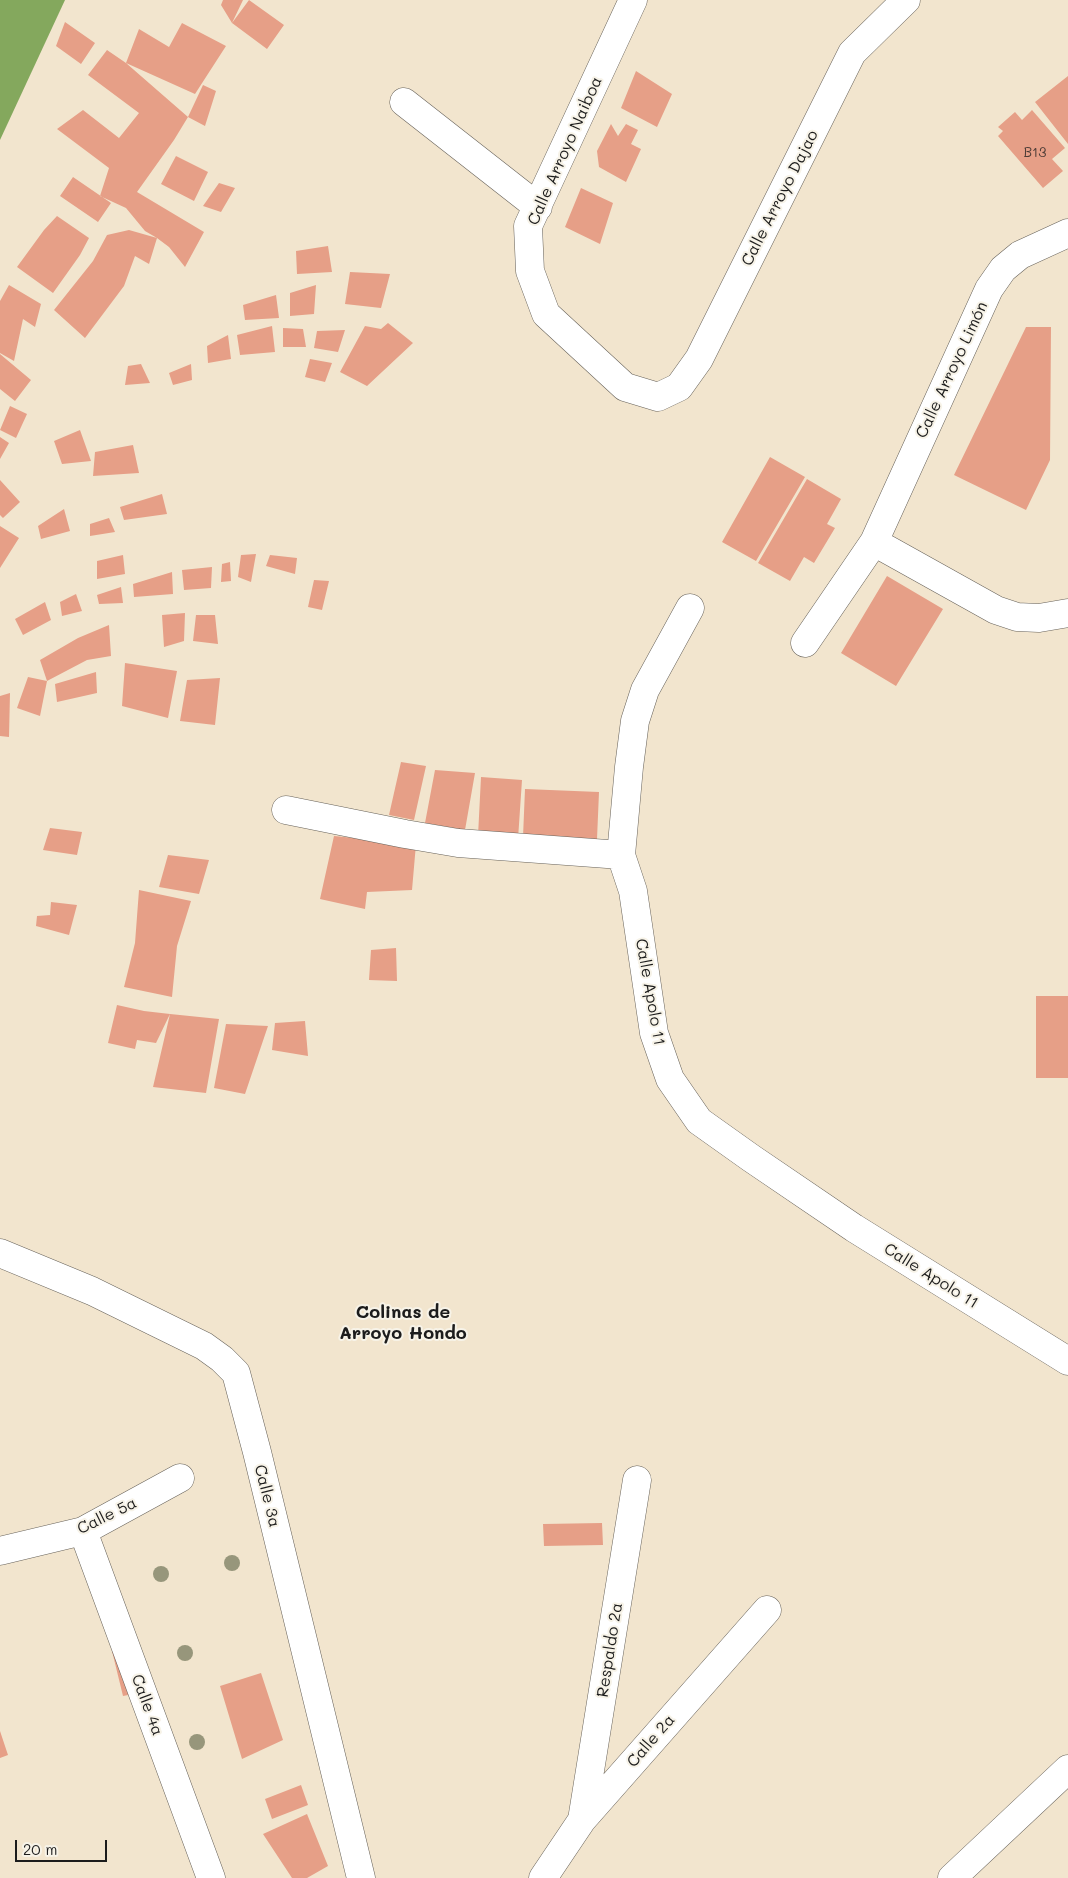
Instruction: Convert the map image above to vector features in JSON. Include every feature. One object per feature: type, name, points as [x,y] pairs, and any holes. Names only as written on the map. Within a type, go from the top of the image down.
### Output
[{"type":"street","name":"Calle Arroyo Naiboa","points":[[633,0],[528,226],[530,271],[546,314],[625,387],[658,397]]},
{"type":"street","name":"Calle Arroyo Dajao","points":[[658,397],[679,387],[698,359],[852,53],[906,0]]},
{"type":"street","points":[[404,102],[538,207]]},
{"type":"street","name":"Calle Arroyo Limón","points":[[805,643],[874,542],[989,289],[1003,270],[1020,255],[1068,233]]},
{"type":"street","points":[[874,542],[996,610],[1018,617],[1039,618],[1068,613]]},
{"type":"street","name":"Calle Apolo 11","points":[[690,608],[645,690],[635,721],[621,855],[633,891],[654,1034],[670,1079],[699,1121],[854,1228],[1068,1361]]},
{"type":"street","points":[[286,810],[458,843],[621,855]]},
{"type":"street","name":"Calle 3a","points":[[0,1253],[92,1290],[204,1346],[222,1359],[236,1373],[361,1878]]},
{"type":"street","name":"Calle 5a","points":[[0,1551],[83,1531],[180,1478]]},
{"type":"street","name":"Respaldo 2a","points":[[582,1820],[637,1480]]},
{"type":"street","name":"Calle 4a","points":[[83,1531],[211,1878]]},
{"type":"street","name":"Calle 2a","points":[[543,1878],[582,1820],[767,1610]]},
{"type":"street","points":[[952,1878],[1068,1769]]},
{"type":"green space","points":[[0,0],[65,0],[0,140]]},
{"type":"building","points":[[223,0],[243,0],[232,23],[221,5]]},
{"type":"building","points":[[249,0],[284,25],[267,49],[232,23]]},
{"type":"building","points":[[65,22],[95,43],[81,64],[56,46]]},
{"type":"building","points":[[182,23],[226,46],[195,94],[126,63],[139,29],[169,47]]},
{"type":"building","points":[[107,50],[126,63],[188,117],[137,192],[204,232],[185,267],[169,247],[145,231],[126,208],[100,196],[109,168],[57,129],[83,110],[119,138],[139,113],[88,75]]},
{"type":"building","points":[[636,71],[672,94],[657,127],[621,108]]},
{"type":"building","points":[[1068,76],[1068,144],[1035,102]]},
{"type":"building","points":[[203,85],[216,91],[205,126],[188,117]]},
{"type":"building","points":[[1032,110],[1065,148],[1052,159],[1063,171],[1043,188],[998,136],[1003,131],[998,127],[1015,112],[1022,120]]},
{"type":"building","points":[[611,124],[618,136],[626,124],[638,130],[631,144],[641,149],[626,182],[599,167],[597,151]]},
{"type":"building","points":[[176,156],[208,172],[194,201],[161,184]]},
{"type":"building","points":[[73,177],[111,203],[98,222],[60,196]]},
{"type":"building","points":[[219,183],[235,188],[221,212],[203,206]]},
{"type":"building","points":[[581,188],[613,203],[600,244],[565,227]]},
{"type":"building","points":[[57,216],[89,238],[80,255],[53,293],[17,267],[44,230]]},
{"type":"building","points":[[129,230],[157,238],[149,264],[135,256],[124,286],[85,338],[54,310],[93,261],[107,235]]},
{"type":"building","points":[[328,246],[332,272],[297,274],[296,251]]},
{"type":"building","points":[[350,272],[390,274],[381,308],[345,304]]},
{"type":"building","points":[[9,285],[41,304],[35,327],[23,319],[14,361],[0,353],[0,301]]},
{"type":"building","points":[[316,285],[314,314],[290,316],[290,293]]},
{"type":"building","points":[[276,295],[279,318],[245,320],[243,305]]},
{"type":"building","points":[[388,323],[413,343],[367,386],[340,372],[365,326],[381,329]]},
{"type":"building","points":[[272,326],[275,352],[240,355],[237,335]]},
{"type":"building","points":[[1026,327],[1051,327],[1050,460],[1026,510],[954,475]]},
{"type":"building","points":[[283,328],[303,329],[306,347],[283,347]]},
{"type":"building","points":[[345,330],[338,352],[314,348],[317,331]]},
{"type":"building","points":[[228,335],[231,359],[208,363],[207,346]]},
{"type":"building","points":[[0,354],[31,380],[15,401],[0,389]]},
{"type":"building","points":[[310,359],[332,363],[325,382],[305,377]]},
{"type":"building","points":[[141,364],[150,383],[125,385],[128,366]]},
{"type":"building","points":[[191,364],[192,380],[173,385],[169,373]]},
{"type":"building","points":[[10,406],[27,414],[16,438],[0,430]]},
{"type":"building","points":[[80,430],[91,461],[62,464],[54,441]]},
{"type":"building","points":[[0,437],[9,443],[0,459]]},
{"type":"building","points":[[133,445],[139,473],[93,476],[95,452]]},
{"type":"building","points":[[770,457],[805,477],[756,561],[722,542]]},
{"type":"building","points":[[807,479],[841,499],[827,524],[835,528],[814,563],[804,557],[790,581],[758,563]]},
{"type":"building","points":[[0,480],[20,502],[3,518],[0,515]]},
{"type":"building","points":[[162,494],[167,514],[124,520],[120,507]]},
{"type":"building","points":[[64,509],[70,531],[41,539],[38,526]]},
{"type":"building","points":[[109,518],[115,532],[90,536],[90,524]]},
{"type":"building","points":[[0,526],[19,538],[0,568]]},
{"type":"building","points":[[256,554],[251,582],[238,577],[241,555]]},
{"type":"building","points":[[123,555],[125,574],[97,579],[97,561]]},
{"type":"building","points":[[270,555],[297,558],[295,574],[266,566]]},
{"type":"building","points":[[230,562],[231,581],[221,582],[222,564]]},
{"type":"building","points":[[212,567],[211,588],[184,590],[182,570]]},
{"type":"building","points":[[172,572],[173,594],[134,597],[133,584]]},
{"type":"building","points":[[887,576],[943,609],[896,686],[841,653]]},
{"type":"building","points":[[314,580],[329,581],[322,610],[308,607]]},
{"type":"building","points":[[121,587],[123,603],[99,604],[97,595]]},
{"type":"building","points":[[76,594],[82,611],[62,616],[60,602]]},
{"type":"building","points":[[45,602],[51,620],[23,635],[15,619]]},
{"type":"building","points":[[185,613],[184,641],[164,647],[162,615]]},
{"type":"building","points":[[196,615],[215,615],[218,644],[193,641]]},
{"type":"building","points":[[109,625],[111,656],[87,660],[47,681],[40,660],[78,638]]},
{"type":"building","points":[[125,663],[177,671],[168,718],[122,706]]},
{"type":"building","points":[[96,672],[97,693],[57,702],[55,684]]},
{"type":"building","points":[[28,677],[47,681],[40,716],[17,708]]},
{"type":"building","points":[[220,678],[215,725],[180,721],[187,680]]},
{"type":"building","points":[[10,693],[9,737],[0,736],[0,696]]},
{"type":"building","points":[[401,762],[426,766],[414,820],[389,815]]},
{"type":"building","points":[[435,770],[475,773],[465,830],[425,823]]},
{"type":"building","points":[[481,777],[522,780],[518,839],[478,836]]},
{"type":"building","points":[[525,789],[599,792],[597,839],[523,837]]},
{"type":"building","points":[[50,828],[82,832],[77,855],[43,850]]},
{"type":"building","points":[[334,836],[416,844],[412,890],[367,892],[365,909],[320,899]]},
{"type":"building","points":[[168,855],[209,860],[199,894],[159,887]]},
{"type":"building","points":[[139,890],[191,901],[177,946],[172,997],[124,987],[135,943]]},
{"type":"building","points":[[51,902],[77,905],[69,935],[36,926],[37,916],[50,915]]},
{"type":"building","points":[[396,948],[397,981],[369,980],[371,950]]},
{"type":"building","points":[[1036,996],[1068,996],[1068,1078],[1036,1078]]},
{"type":"building","points":[[117,1005],[170,1014],[156,1043],[137,1040],[135,1049],[108,1043]]},
{"type":"building","points":[[170,1014],[219,1019],[206,1093],[153,1087]]},
{"type":"building","points":[[305,1021],[308,1056],[272,1050],[275,1023]]},
{"type":"building","points":[[226,1024],[268,1026],[245,1094],[214,1088]]},
{"type":"building","points":[[602,1523],[603,1545],[544,1546],[543,1524]]},
{"type":"building","points":[[122,1645],[139,1693],[123,1696],[112,1651]]},
{"type":"building","points":[[261,1673],[283,1740],[242,1759],[220,1686]]},
{"type":"building","points":[[0,1731],[8,1755],[0,1758]]},
{"type":"building","points":[[301,1785],[308,1805],[272,1819],[265,1799]]},
{"type":"building","points":[[307,1814],[328,1866],[307,1878],[292,1878],[263,1834]]},
{"type":"district","name":"Colinas de Arroyo Hondo","points":[[403,1322]]}]
